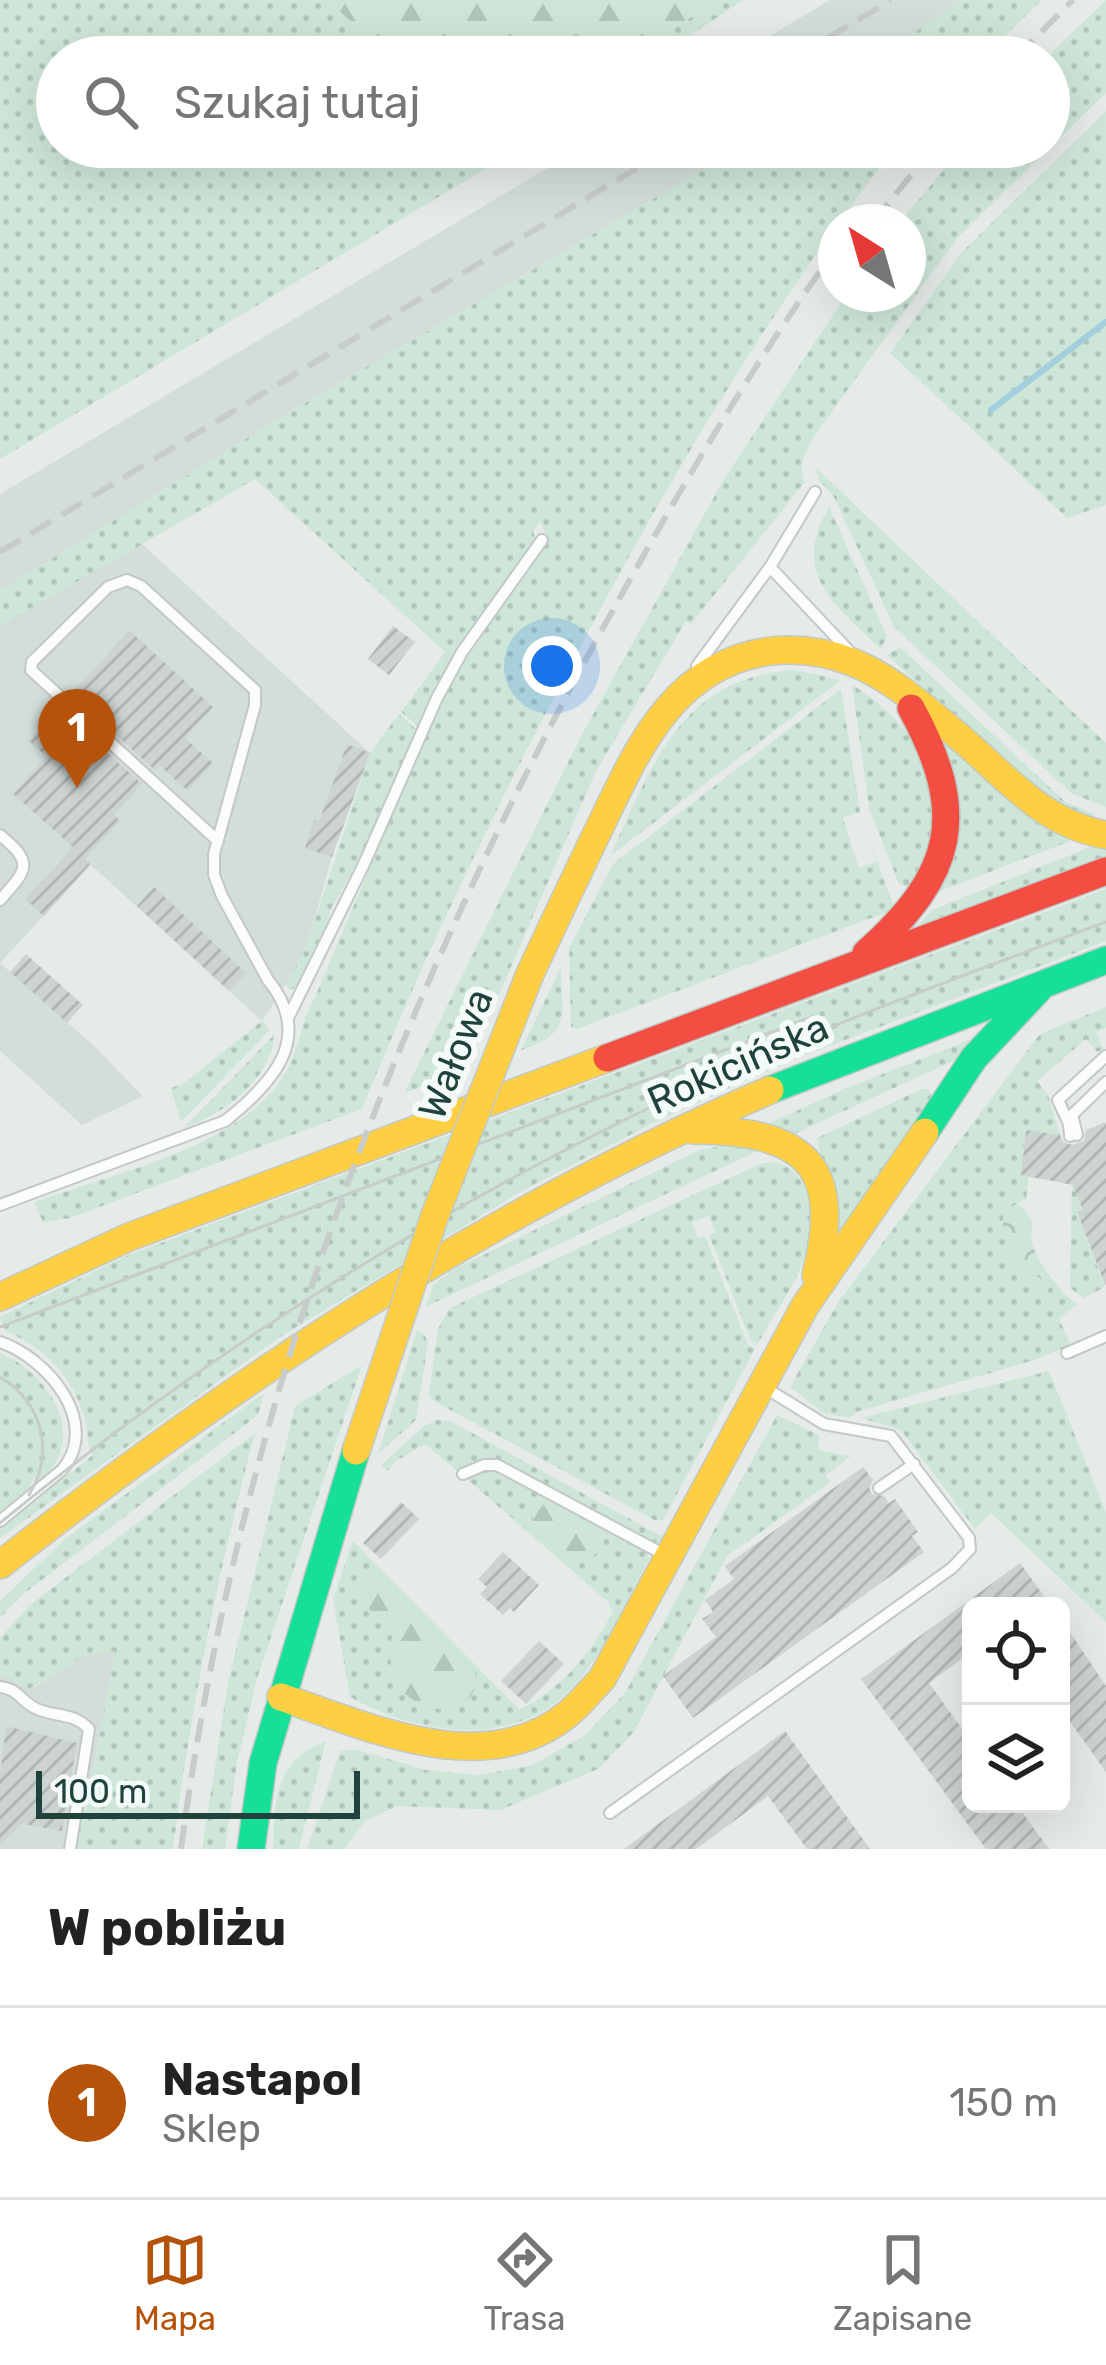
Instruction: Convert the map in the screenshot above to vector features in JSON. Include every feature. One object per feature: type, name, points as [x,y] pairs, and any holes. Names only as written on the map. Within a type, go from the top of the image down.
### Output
[{"type":"main road","name":"Wałowa","points":[[250,1849],[257,1789],[281,1697],[435,1215],[530,974],[629,767],[670,703],[690,684],[724,664],[766,652],[817,652],[865,668],[960,737],[1047,815],[1073,828],[1106,835]]},
{"type":"main road","points":[[836,972],[904,921],[934,877],[944,849],[948,807],[940,766],[926,731],[900,694]]},
{"type":"main road","name":"Rokicińska","points":[[0,1297],[129,1237],[1106,871]]},
{"type":"main road","name":"Rokicińska","points":[[2,1555],[237,1387],[415,1270],[493,1226],[674,1133],[858,1054],[1106,960]]},
{"type":"main road","points":[[281,1697],[449,1748],[494,1747],[526,1738],[560,1720],[593,1691],[805,1306],[974,1058],[1047,982]]},
{"type":"main road","points":[[674,1133],[710,1129],[762,1134],[794,1149],[814,1168],[828,1203],[829,1229],[805,1306]]},
{"type":"lane","points":[[670,703],[770,567],[814,492]]},
{"type":"lane","points":[[289,1016],[371,849],[437,698],[462,652],[542,540]]},
{"type":"lane","points":[[770,567],[865,668]]},
{"type":"lane","points":[[0,1205],[225,1121],[271,1077],[292,1025],[214,874],[255,691],[142,586],[127,580],[108,587],[32,662],[32,670],[218,841]]},
{"type":"lane","points":[[0,835],[22,853],[25,864],[22,876],[0,900]]},
{"type":"lane","points":[[1106,1056],[1058,1100],[1074,1136],[1072,1115],[1106,1082]]},
{"type":"lane","points":[[1066,1353],[1106,1336]]},
{"type":"lane","points":[[0,1342],[33,1358],[54,1379],[71,1413],[76,1440],[62,1470],[0,1521]]},
{"type":"lane","points":[[610,1813],[966,1555],[969,1538],[891,1436],[824,1424],[762,1385]]},
{"type":"lane","points":[[879,1488],[914,1464]]},
{"type":"lane","points":[[463,1474],[497,1465],[669,1557]]},
{"type":"lane","points":[[0,1688],[16,1690],[39,1710],[77,1718],[89,1729],[70,1849]]},
{"type":"shaded area","points":[[830,0],[962,0],[909,36],[770,36]]},
{"type":"shaded area","points":[[548,168],[706,168],[283,416],[0,591],[0,494]]},
{"type":"shaded area","points":[[140,542],[370,753],[332,857],[304,957],[262,1021],[91,865],[0,963],[0,626]]},
{"type":"shaded area","points":[[0,963],[143,1096],[82,1125],[0,1051]]},
{"type":"shaded area","points":[[116,1650],[78,1849],[0,1849],[0,1674],[30,1689],[88,1654]]},
{"type":"green space","points":[[0,0],[743,0],[689,36],[36,36],[36,168],[487,168],[0,459]]},
{"type":"green space","points":[[327,0],[719,0],[660,36],[367,36]]},
{"type":"green space","points":[[962,0],[1042,0],[1005,36],[909,36]]},
{"type":"green space","points":[[1106,0],[1106,93],[1070,128],[1070,36]]},
{"type":"green space","points":[[1106,111],[1106,505],[1067,518],[890,353],[919,312],[926,312],[926,302],[962,252],[1048,168],[1070,168],[1070,146]]},
{"type":"green space","points":[[706,168],[880,168],[852,204],[818,204],[818,252],[689,452],[615,582],[465,875],[362,1109],[70,1218],[43,1222],[34,1202],[207,1139],[265,1100],[285,1074],[438,707],[468,651],[548,538],[540,522],[533,532],[537,543],[461,649],[420,728],[401,712],[445,652],[255,479],[0,626],[0,591],[283,416]]},
{"type":"green space","points":[[945,168],[1029,168],[958,237],[926,281],[926,204],[915,204]]},
{"type":"green space","points":[[835,312],[904,312],[812,439],[802,465],[805,482],[691,624],[686,621],[596,771],[466,1071],[404,1093],[580,738],[724,479]]},
{"type":"green space","points":[[816,468],[1106,743],[1106,807],[1071,793],[894,627]]},
{"type":"green space","points":[[829,507],[887,636],[881,649],[834,603],[816,570],[818,531]]},
{"type":"green space","points":[[900,647],[1064,801],[1092,813],[1101,825],[1044,800],[887,655]]},
{"type":"green space","points":[[795,670],[841,680],[610,856],[657,759],[697,708],[723,689],[756,676]]},
{"type":"green space","points":[[852,685],[888,712],[927,767],[935,811],[933,835],[913,889],[899,884],[869,808]]},
{"type":"green space","points":[[841,689],[860,812],[843,818],[859,868],[876,862],[870,843],[895,909],[577,1029],[571,1027],[569,948],[613,864]]},
{"type":"green space","points":[[399,714],[419,732],[375,832],[332,907],[301,984],[291,990],[285,985],[304,953],[370,753]]},
{"type":"green space","points":[[940,732],[1072,837],[1068,842],[940,891]]},
{"type":"green space","points":[[1093,846],[1106,849],[1106,862],[908,936],[932,910]]},
{"type":"green space","points":[[1106,889],[1106,941],[790,1061],[653,1123],[522,1191],[280,1337],[0,1538],[0,1529],[93,1455],[73,1389],[44,1354],[4,1330],[0,1317],[126,1256]]},
{"type":"green space","points":[[561,967],[562,1010],[557,1029],[521,1050]]},
{"type":"green space","points":[[1106,1007],[1106,1028],[1096,1032],[1103,1049],[1097,1052],[1086,1039],[1037,1081],[1048,1095],[1060,1135],[1026,1130],[1021,1174],[1029,1176],[1026,1199],[1004,1211],[1033,1273],[1030,1263],[1038,1259],[1077,1304],[1059,1319],[1071,1345],[856,1412],[850,1418],[823,1413],[790,1387],[838,1302],[1040,1034]]},
{"type":"green space","points":[[262,1021],[270,1030],[181,1122],[171,1088],[184,1083]]},
{"type":"green space","points":[[275,1034],[265,1066],[243,1093],[215,1114],[184,1128]]},
{"type":"green space","points":[[972,1039],[961,1057],[792,1135],[768,1124],[842,1090]]},
{"type":"green space","points":[[928,1089],[935,1099],[838,1240],[815,1155],[820,1151],[817,1138]]},
{"type":"green space","points":[[736,1143],[766,1147],[425,1307],[434,1284],[456,1268],[700,1150]]},
{"type":"green space","points":[[762,1163],[791,1169],[801,1181],[812,1212],[812,1232],[799,1272],[757,1345],[751,1341],[709,1235],[715,1232],[709,1216],[692,1222],[698,1238],[705,1236],[748,1345],[755,1349],[663,1520],[656,1521],[432,1400],[438,1329],[450,1308]]},
{"type":"green space","points":[[1072,1182],[1083,1210],[1077,1213],[1105,1287],[1084,1298],[1070,1288]]},
{"type":"green space","points":[[1020,1205],[1033,1222],[1031,1241],[1038,1259],[1030,1264],[1033,1273],[1051,1287],[1041,1295],[1006,1247],[1004,1211]]},
{"type":"green space","points":[[417,1330],[428,1343],[416,1420],[378,1454]]},
{"type":"green space","points":[[0,1353],[18,1362],[47,1391],[57,1408],[62,1445],[41,1480],[34,1477],[27,1492],[0,1513]]},
{"type":"green space","points":[[362,1365],[257,1679],[237,1762],[225,1849],[202,1849],[228,1683],[295,1406]]},
{"type":"green space","points":[[1049,1371],[1106,1512],[1106,1622],[991,1513],[975,1529],[901,1430],[861,1418]]},
{"type":"green space","points":[[264,1393],[258,1415],[22,1595],[0,1618],[0,1601],[66,1538]]},
{"type":"green space","points":[[777,1415],[819,1435],[818,1450],[851,1456],[825,1476],[831,1482],[727,1556],[634,1732],[598,1769],[500,1810],[397,1806],[365,1821],[344,1849],[307,1849],[340,1751],[358,1750],[426,1770],[479,1775],[533,1765],[584,1736],[625,1693]]},
{"type":"green space","points":[[437,1420],[450,1421],[663,1537],[658,1543],[651,1542],[498,1459],[457,1471],[425,1444],[387,1471],[381,1465]]},
{"type":"green space","points":[[255,1433],[207,1640],[173,1849],[74,1849],[81,1812],[86,1812],[115,1651],[88,1654],[29,1689],[0,1674],[0,1638],[30,1605]]},
{"type":"green space","points":[[490,1469],[508,1473],[648,1553],[605,1642],[573,1687],[549,1707],[495,1728],[435,1727],[350,1697],[333,1599],[353,1541],[519,1709],[561,1681],[605,1625],[613,1611],[607,1601],[467,1479]]},
{"type":"green space","points":[[545,1503],[564,1508],[602,1531],[605,1546],[589,1560],[572,1562],[559,1553],[534,1524],[532,1516]]},
{"type":"green space","points":[[369,1568],[382,1575],[475,1668],[475,1686],[458,1706],[428,1707],[401,1689],[392,1669],[392,1635],[359,1597],[356,1578]]},
{"type":"green space","points":[[326,1741],[299,1849],[273,1849],[277,1798],[287,1771]]},
{"type":"building","points":[[393,626],[415,642],[389,675],[368,659]]},
{"type":"building","points":[[129,630],[213,707],[185,738],[213,763],[188,791],[159,765],[155,770],[71,694]]},
{"type":"building","points":[[58,708],[142,784],[114,815],[120,821],[85,859],[90,864],[44,916],[25,899],[73,847],[13,794],[46,756],[29,741]]},
{"type":"building","points":[[347,744],[370,753],[332,857],[305,848]]},
{"type":"building","points":[[154,887],[246,973],[229,991],[137,906]]},
{"type":"building","points":[[26,954],[83,1005],[67,1023],[10,972]]},
{"type":"building","points":[[1106,1122],[1105,1285],[1077,1212],[1083,1210],[1073,1185],[1021,1175],[1026,1130],[1060,1135],[1072,1145],[1084,1141],[1086,1130]]},
{"type":"building","points":[[863,1467],[873,1480],[872,1494],[884,1496],[889,1503],[895,1499],[918,1532],[912,1536],[924,1552],[693,1718],[663,1676],[716,1637],[702,1619],[713,1612],[705,1600],[734,1579],[725,1566]]},
{"type":"building","points":[[401,1502],[419,1519],[381,1559],[363,1543]]},
{"type":"building","points":[[503,1552],[539,1585],[514,1612],[510,1608],[503,1615],[480,1594],[487,1587],[478,1579]]},
{"type":"building","points":[[1020,1563],[1045,1597],[973,1597]]},
{"type":"building","points":[[962,1605],[962,1659],[929,1683],[962,1729],[962,1813],[1023,1813],[1049,1849],[986,1849],[861,1679]]},
{"type":"building","points":[[1070,1632],[1106,1686],[1106,1772],[1070,1722]]},
{"type":"building","points":[[539,1641],[564,1664],[526,1704],[501,1681]]},
{"type":"building","points":[[6,1726],[77,1743],[62,1831],[23,1824],[0,1844]]},
{"type":"building","points":[[785,1731],[870,1849],[807,1849],[768,1796],[696,1849],[624,1849]]},
{"type":"waterway","points":[[991,410],[1106,322]]},
{"type":"tram line","points":[[0,1523],[244,1341],[503,1183],[736,1068],[893,1002],[1106,922]]},
{"type":"tram line","points":[[0,1327],[814,1016]]},
{"type":"tram line","points":[[0,1377],[26,1400],[40,1430],[41,1462],[29,1495]]},
{"type":"railway","points":[[831,36],[891,0]]},
{"type":"railway","points":[[1037,36],[1073,0]]},
{"type":"railway","points":[[0,552],[637,168]]},
{"type":"railway","points":[[888,204],[917,168]]},
{"type":"railway","points":[[181,1849],[207,1688],[241,1529],[284,1373],[392,1068],[456,919],[603,628],[714,435],[818,275]]},
{"type":"traffic: fast","points":[[770,1090],[1106,960]]},
{"type":"traffic: fast","points":[[925,1132],[974,1058],[1038,990]]},
{"type":"traffic: fast","points":[[251,1849],[263,1763],[356,1451]]},
{"type":"traffic: slow","points":[[530,974],[643,744],[682,693],[736,659],[771,651],[802,651],[865,668],[915,701],[1040,807],[1082,829],[1106,835]]},
{"type":"traffic: slow","points":[[356,1451],[435,1215],[530,974]]},
{"type":"traffic: slow","points":[[0,1297],[129,1237],[607,1058]]},
{"type":"traffic: slow","points":[[0,1565],[182,1428],[370,1302],[565,1189],[770,1090]]},
{"type":"traffic: slow","points":[[692,1130],[761,1137],[787,1146],[806,1160],[818,1179],[824,1205],[816,1275]]},
{"type":"traffic: slow","points":[[281,1697],[389,1733],[465,1746],[502,1744],[537,1733],[569,1713],[602,1679],[805,1306],[925,1132]]},
{"type":"traffic: jam","points":[[866,953],[919,896],[944,841],[941,780],[911,708]]},
{"type":"traffic: jam","points":[[607,1058],[1106,871]]},
{"type":"place","name":"Nastapol","points":[[77,788]]}]
